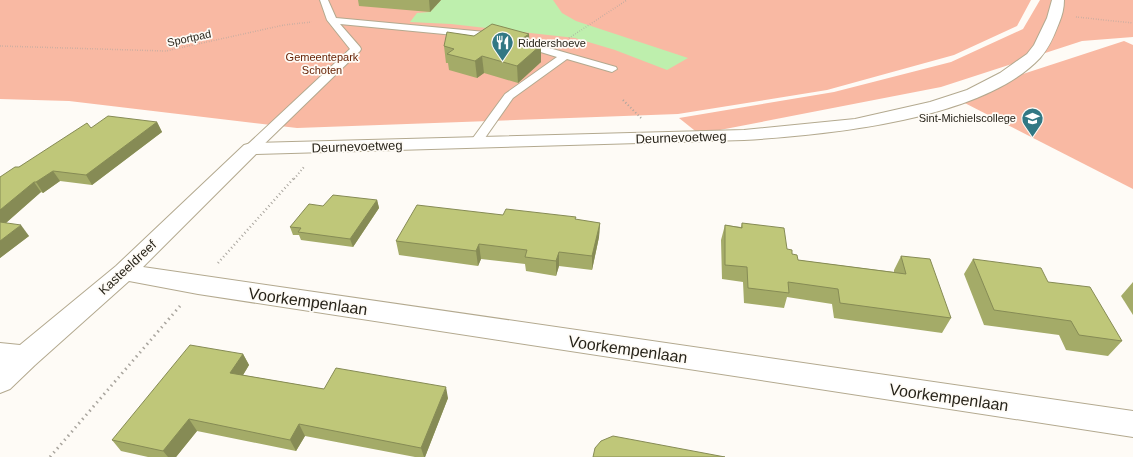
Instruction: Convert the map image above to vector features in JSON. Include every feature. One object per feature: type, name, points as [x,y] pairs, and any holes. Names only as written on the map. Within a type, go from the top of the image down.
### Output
[{"type":"street","name":"Deurnevoetweg","points":[[250,149],[779,134],[840,126],[902,115],[963,98],[1007,76],[1033,57],[1048,35],[1057,7]]},
{"type":"street","name":"Kasteeldreef","points":[[0,381],[12,355],[124,272],[250,149]]},
{"type":"street","name":"Voorkempenlaan","points":[[124,272],[198,285],[1133,424]]},
{"type":"lane","points":[[250,149],[356,49],[332,20],[324,0]]},
{"type":"lane","points":[[332,20],[500,36],[612,69]]},
{"type":"lane","points":[[476,142],[509,96],[565,56]]},
{"type":"path","points":[[572,37],[624,0]]},
{"type":"path","points":[[1057,7],[1133,23]]},
{"type":"path","name":"Sportpad","points":[[0,46],[56,50],[166,51],[284,25],[332,20]]},
{"type":"green space","name":"Gemeentepark Schoten","points":[[0,0],[1031,0],[1017,26],[954,55],[827,90],[678,114],[297,128],[69,101],[0,99]]},
{"type":"green space","points":[[1040,0],[1133,0],[1133,37],[1082,41],[941,87],[699,134],[679,118],[834,92],[951,62],[1023,29]]},
{"type":"green space","points":[[1124,41],[1133,45],[1133,189],[953,97]]},
{"type":"shaded area","points":[[441,0],[553,0],[562,13],[576,21],[688,58],[667,70],[615,50],[575,38],[451,24],[410,22],[417,13],[430,12]]},
{"type":"building","points":[[492,24],[529,34],[517,42],[541,45],[517,66],[482,56],[475,61],[447,54],[454,49],[444,46],[447,32],[474,36]]},
{"type":"building","points":[[108,116],[157,122],[86,175],[53,171],[34,182],[0,210],[0,177],[15,167],[19,167],[87,123],[91,128]]},
{"type":"building","points":[[333,195],[377,200],[350,239],[298,232],[301,228],[290,227],[309,204],[323,206]]},
{"type":"building","points":[[417,205],[503,215],[506,209],[576,217],[575,219],[600,223],[592,256],[559,252],[556,261],[525,257],[527,250],[479,244],[476,251],[396,241]]},
{"type":"building","points":[[0,222],[21,225],[0,241]]},
{"type":"building","points":[[742,223],[784,228],[787,249],[792,250],[792,254],[797,255],[798,260],[906,274],[901,256],[930,259],[951,318],[840,303],[838,289],[788,282],[789,293],[748,288],[747,267],[725,265],[725,225],[742,228]]},
{"type":"building","points":[[973,259],[1041,268],[1048,282],[1090,287],[1122,341],[1079,335],[1071,321],[994,310]]},
{"type":"building","points":[[190,345],[243,354],[230,373],[324,389],[336,368],[446,387],[421,448],[299,424],[290,440],[189,419],[163,451],[112,440]]},
{"type":"building","points":[[613,436],[725,457],[593,457],[595,448],[601,441]]},
{"type":"place","name":"Riddershoeve","points":[[502,62]]},
{"type":"place","name":"Sint-Michielscollege","points":[[1032,138]]}]
